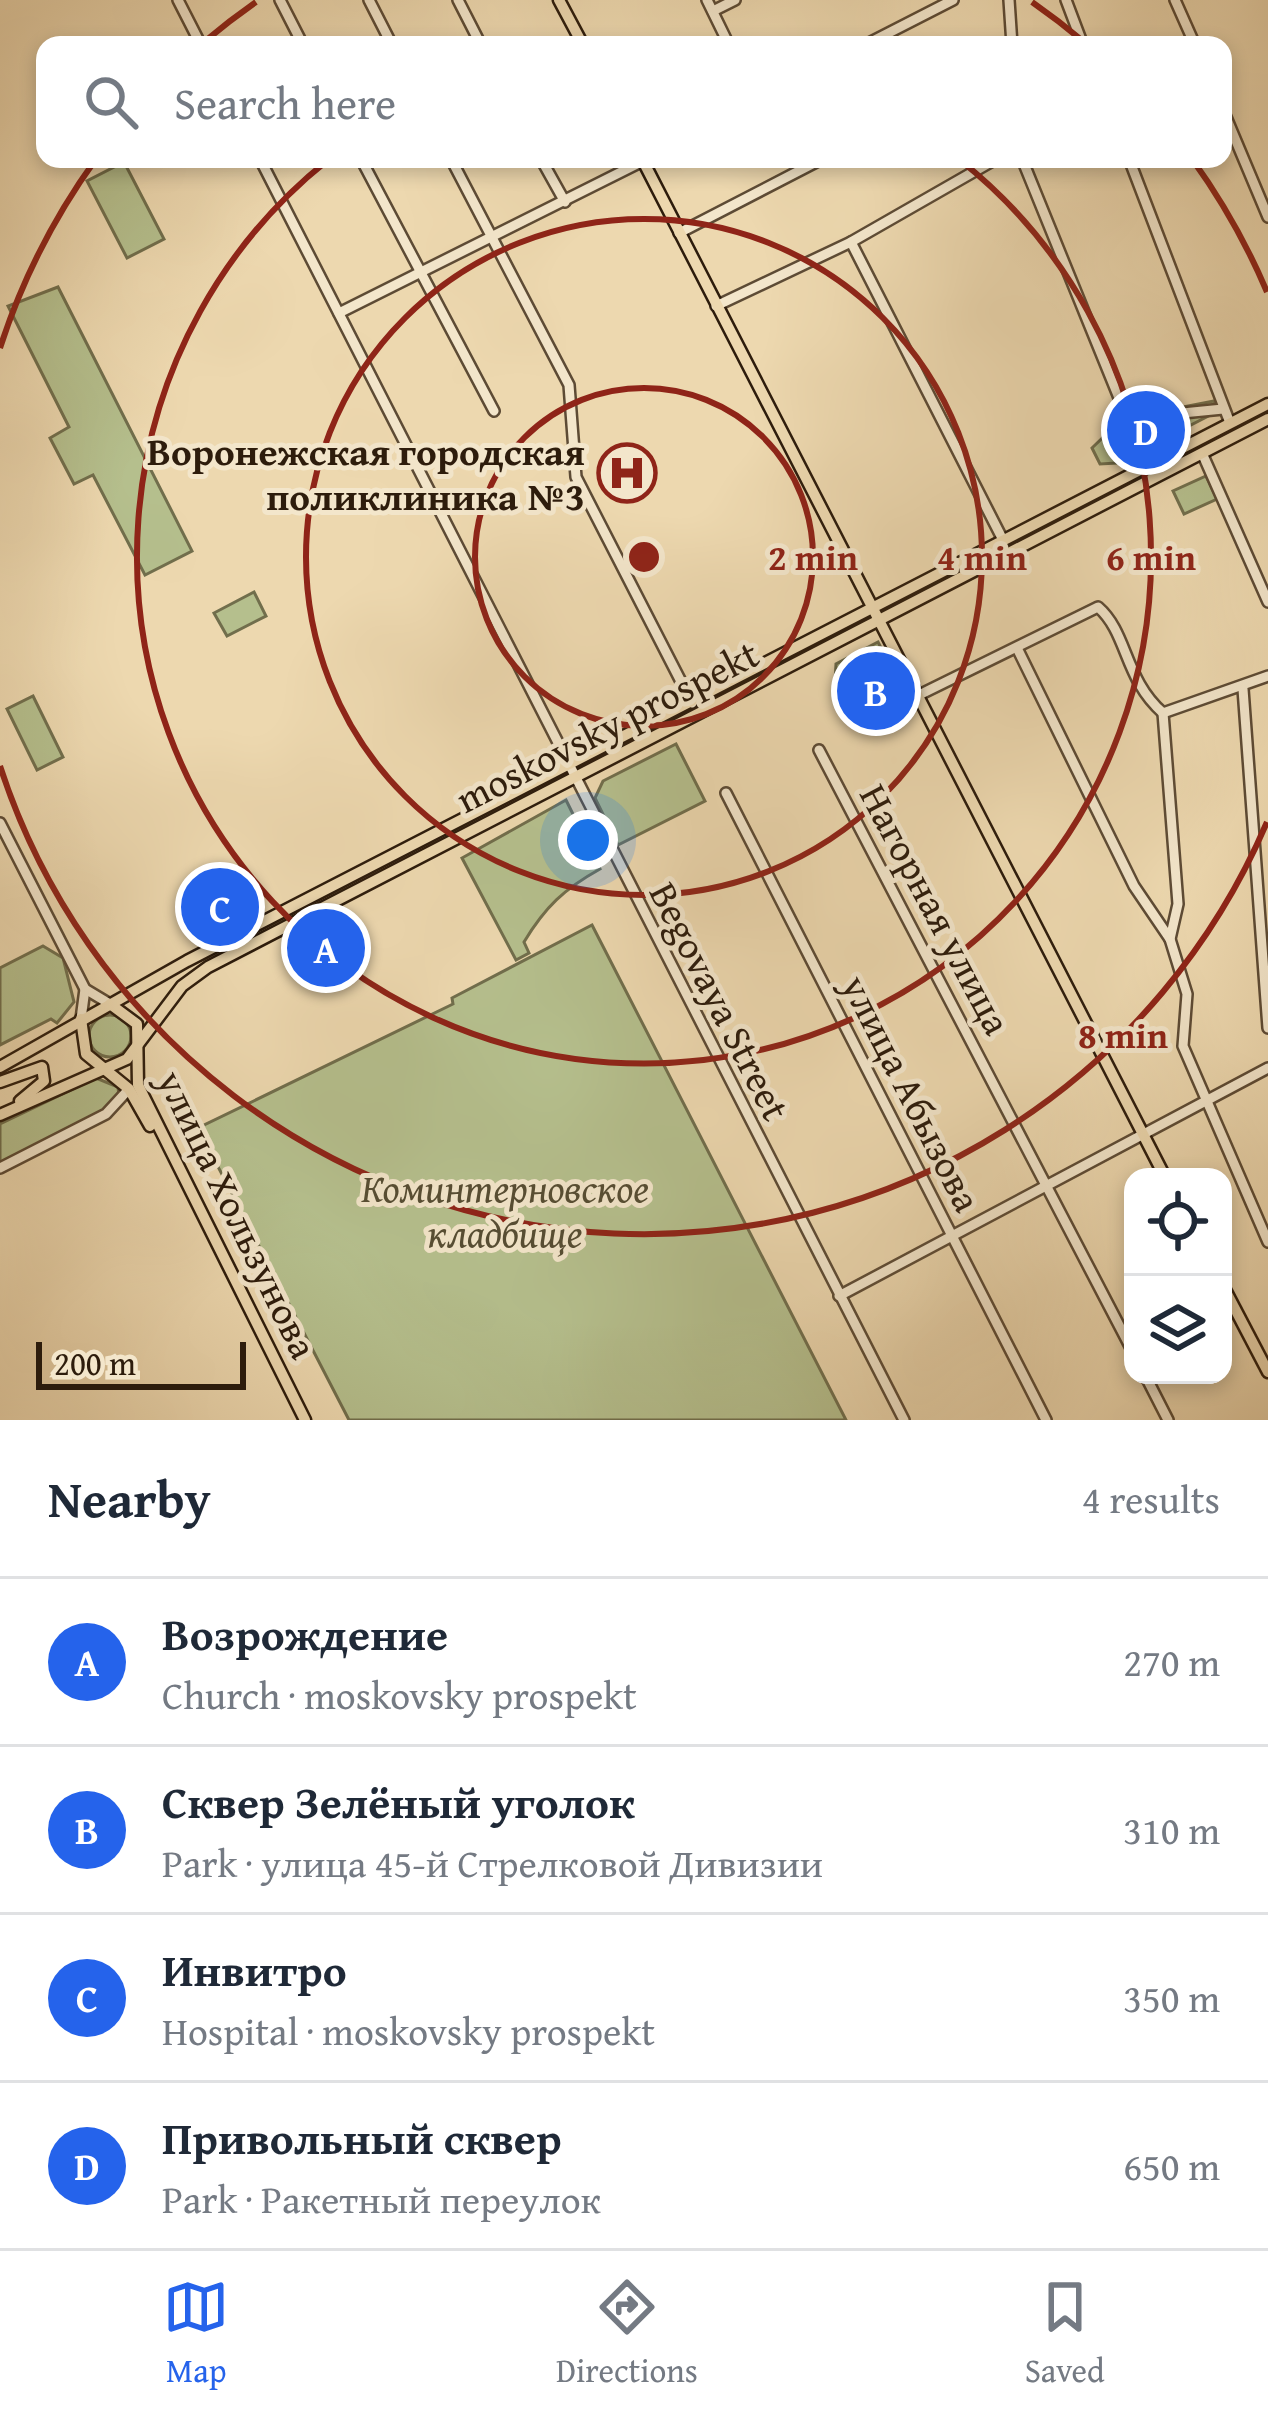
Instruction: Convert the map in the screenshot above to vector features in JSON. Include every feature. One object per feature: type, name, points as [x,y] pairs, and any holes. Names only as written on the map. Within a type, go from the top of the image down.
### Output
[{"type":"main road","points":[[559,0],[578,36]]},
{"type":"main road","points":[[648,168],[1160,1168]]},
{"type":"main road","name":"moskovsky prospekt","points":[[2,1114],[137,1051],[182,986],[208,967],[572,778],[1003,540],[1268,404]]},
{"type":"main road","name":"moskovsky prospekt","points":[[0,1067],[81,1019],[572,764],[1268,419]]},
{"type":"main road","points":[[1196,440],[1202,453]]},
{"type":"main road","name":"улица Хользунова","points":[[110,1004],[137,1024],[138,1085],[302,1420]]},
{"type":"main road","name":"улица Хользунова","points":[[81,1019],[80,1043],[129,1089],[302,1420]]},
{"type":"main road","points":[[0,1082],[34,1065],[45,1073],[41,1084],[2,1114]]},
{"type":"main road","points":[[1232,1303],[1268,1372]]},
{"type":"street","points":[[178,0],[196,36]]},
{"type":"street","points":[[280,0],[298,36]]},
{"type":"street","points":[[369,0],[387,36]]},
{"type":"street","points":[[458,0],[477,36]]},
{"type":"street","points":[[707,0],[725,36]]},
{"type":"street","points":[[713,11],[735,0]]},
{"type":"street","points":[[883,36],[953,0]]},
{"type":"street","points":[[1009,0],[1011,36]]},
{"type":"street","points":[[1066,0],[1080,36]]},
{"type":"street","points":[[1175,0],[1191,36]]},
{"type":"street","points":[[1232,132],[1268,218]]},
{"type":"street","name":"Begovaya Street","points":[[265,168],[572,764],[572,778],[904,1420]]},
{"type":"street","points":[[367,168],[494,411]]},
{"type":"street","points":[[456,168],[569,385],[576,477],[692,703]]},
{"type":"street","points":[[547,168],[565,202]]},
{"type":"street","points":[[339,313],[629,168]]},
{"type":"street","points":[[679,233],[805,168]]},
{"type":"street","points":[[716,306],[851,242],[980,168]]},
{"type":"street","points":[[1026,168],[1124,410],[1132,418],[1223,409]]},
{"type":"street","points":[[1132,168],[1230,423]]},
{"type":"street","points":[[851,242],[1003,540]]},
{"type":"street","points":[[1202,453],[1268,602]]},
{"type":"street","points":[[917,696],[1098,607],[1113,627],[1141,694],[1163,713],[1178,904],[1170,939]]},
{"type":"street","points":[[1018,650],[1134,886],[1170,939],[1187,994],[1183,1046],[1268,1242]]},
{"type":"street","points":[[1163,713],[1243,689],[1268,676]]},
{"type":"street","points":[[1243,689],[1268,1028]]},
{"type":"street","name":"Нагорная улица","points":[[819,750],[1124,1335]]},
{"type":"street","name":"улица Абызова","points":[[726,793],[1046,1420]]},
{"type":"street","points":[[0,823],[85,989],[81,1019]]},
{"type":"street","name":"улица Хользунова","points":[[85,989],[110,1004]]},
{"type":"street","points":[[839,1296],[1268,1068]]},
{"type":"street","points":[[0,1168],[111,1110],[129,1089]]},
{"type":"street","points":[[1150,1384],[1168,1420]]},
{"type":"green space","points":[[112,168],[127,168],[164,239],[127,258],[87,181]]},
{"type":"green space","points":[[58,287],[192,551],[145,575],[93,475],[74,484],[50,438],[69,427],[8,306]]},
{"type":"green space","points":[[1214,401],[1218,411],[1117,463],[1100,464],[1092,448],[1122,419]]},
{"type":"green space","points":[[1206,476],[1217,499],[1184,514],[1173,491]]},
{"type":"green space","points":[[254,592],[266,616],[227,636],[214,613]]},
{"type":"green space","points":[[878,642],[907,699],[855,726],[846,710],[849,684],[835,682],[836,664]]},
{"type":"green space","points":[[33,696],[63,757],[37,770],[7,709]]},
{"type":"green space","points":[[676,744],[705,801],[618,845],[595,798],[603,781]]},
{"type":"green space","points":[[566,800],[600,869],[548,909],[524,942],[529,953],[516,960],[462,858]]},
{"type":"green space","name":"Коминтерновское кладбище","points":[[592,925],[846,1420],[349,1420],[198,1128],[453,1004],[452,998]]},
{"type":"green space","points":[[43,946],[63,958],[74,1002],[57,1023],[51,1019],[0,1045],[0,968]]},
{"type":"green space","points":[[110,1015],[125,1021],[131,1036],[125,1051],[110,1057],[95,1051],[89,1036],[95,1021]]},
{"type":"green space","points":[[96,1078],[118,1087],[119,1096],[109,1107],[0,1163],[0,1124]]},
{"type":"place","name":"Привольный сквер","points":[[1146,430]]},
{"type":"place","name":"Воронежская городская поликлиника №3","points":[[627,473]]},
{"type":"place","name":"Сквер Зелёный уголок","points":[[876,691]]},
{"type":"place","name":"Инвитро","points":[[220,907]]},
{"type":"place","name":"Возрождение","points":[[326,948]]}]
